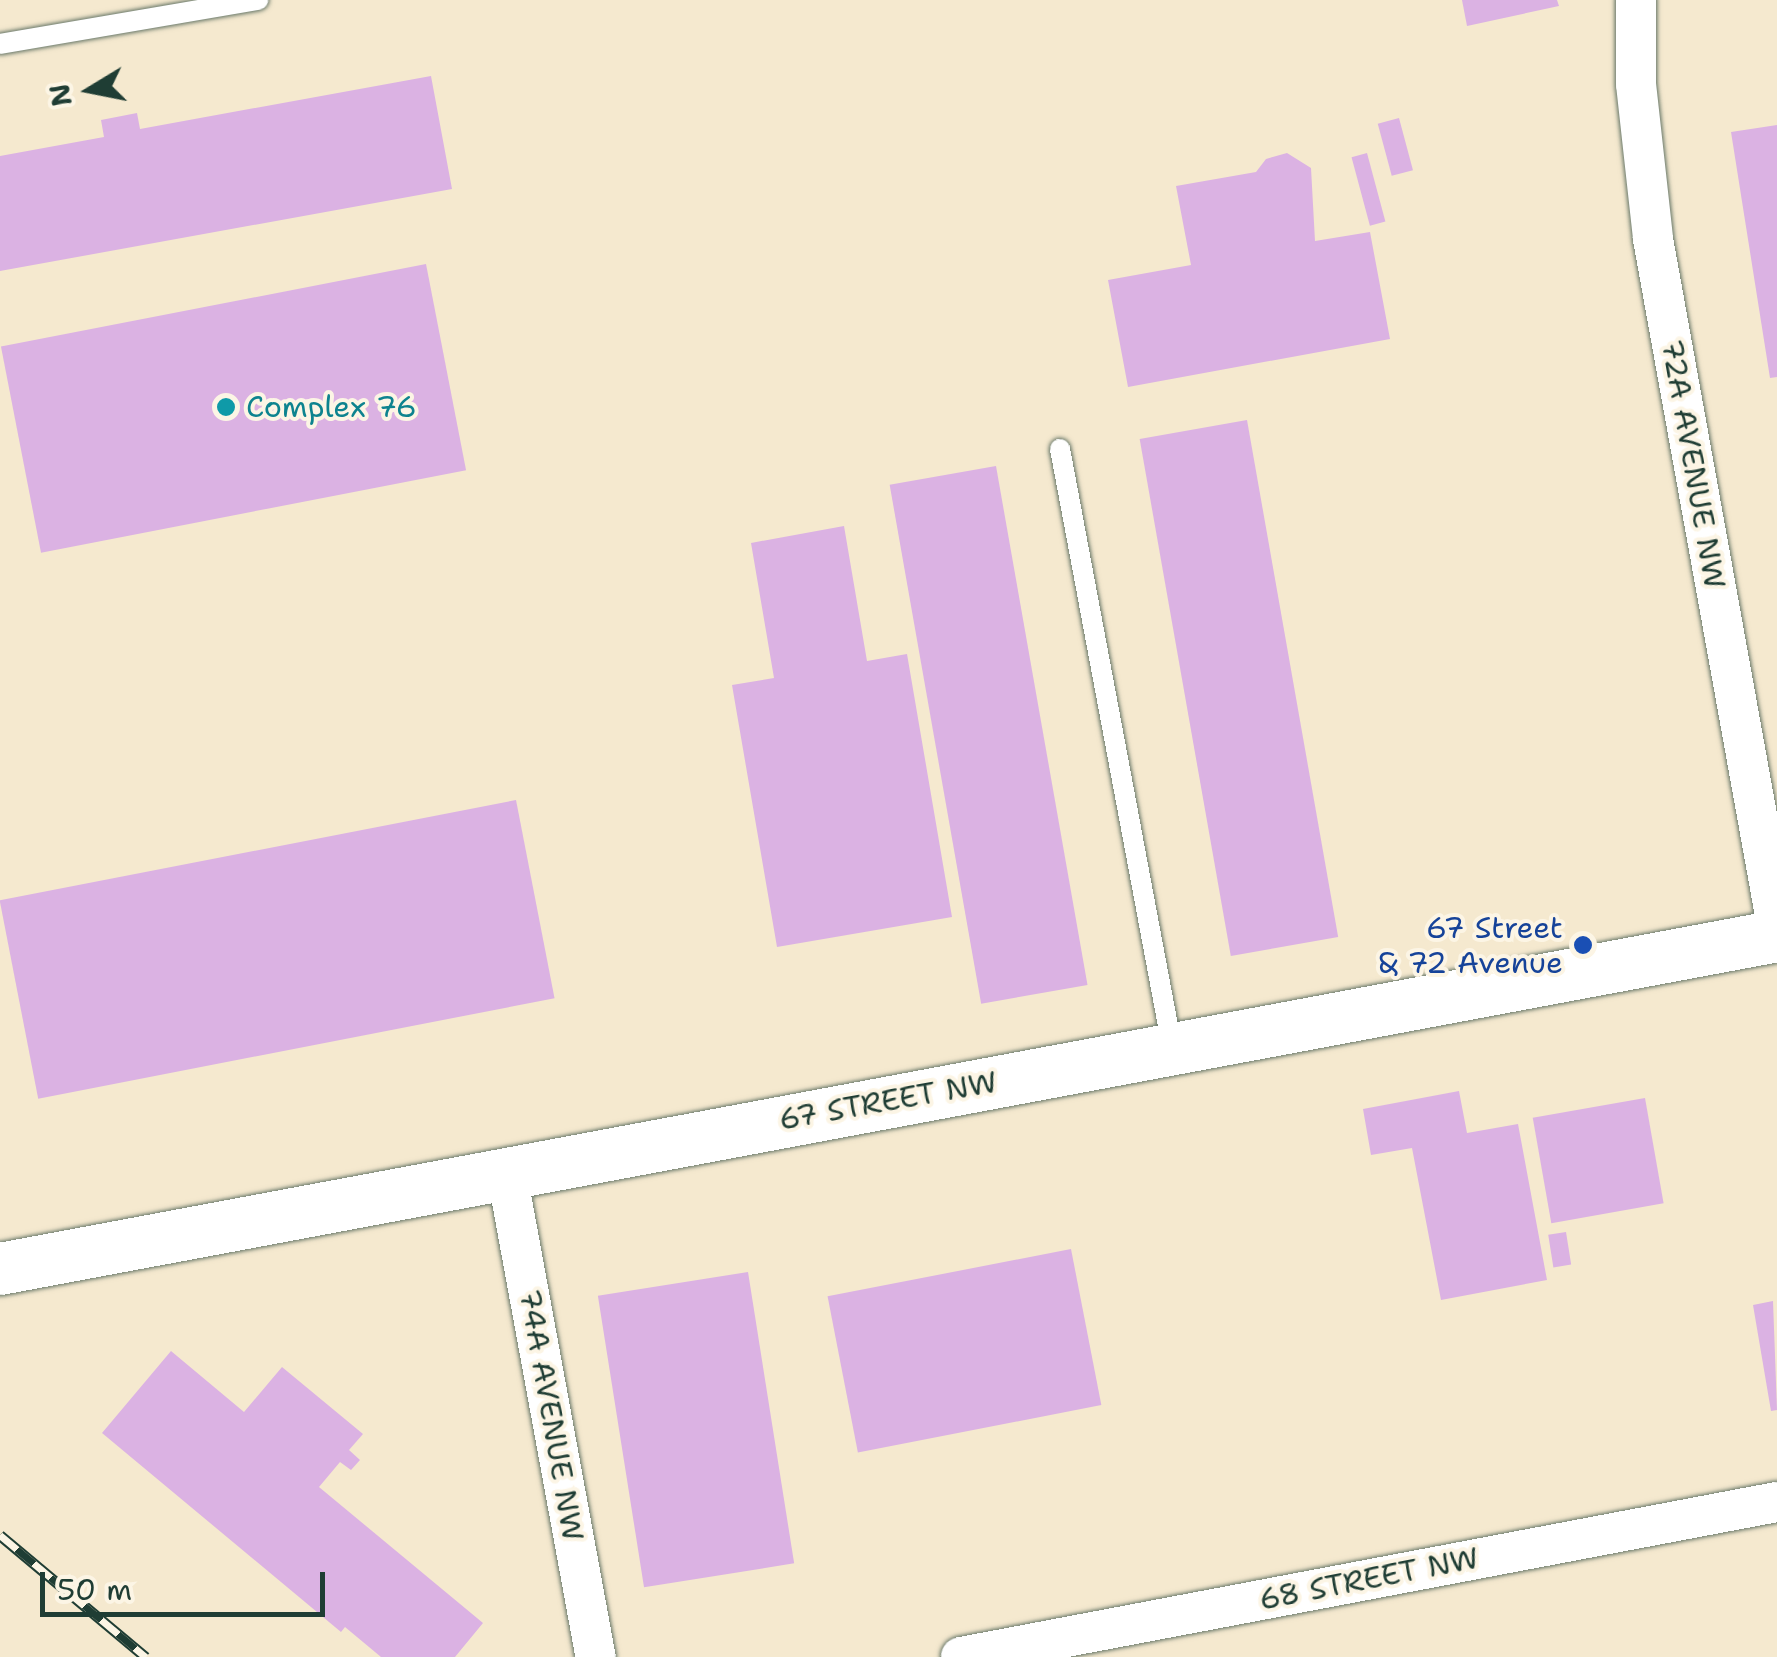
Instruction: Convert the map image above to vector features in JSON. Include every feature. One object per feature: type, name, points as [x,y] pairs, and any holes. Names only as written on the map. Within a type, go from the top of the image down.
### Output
[{"type":"street","name":"72A AVENUE NW","points":[[1636,0],[1637,102],[1653,239],[1777,926]]},
{"type":"street","name":"67 STREET NW","points":[[0,1269],[1777,936]]},
{"type":"street","name":"74A AVENUE NW","points":[[506,1174],[596,1657]]},
{"type":"street","name":"68 STREET NW","points":[[961,1657],[1777,1502]]},
{"type":"lane","points":[[0,44],[258,0]]},
{"type":"lane","points":[[1060,449],[1172,1049]]},
{"type":"building","points":[[1462,0],[1557,0],[1559,6],[1467,26]]},
{"type":"building","points":[[431,76],[452,189],[0,271],[0,156],[104,137],[101,120],[137,113],[140,129]]},
{"type":"building","points":[[1399,118],[1413,170],[1392,176],[1378,124]]},
{"type":"building","points":[[1777,125],[1777,377],[1770,378],[1731,132]]},
{"type":"building","points":[[1287,153],[1311,168],[1315,241],[1370,232],[1390,339],[1128,387],[1108,280],[1191,265],[1176,186],[1256,172],[1266,159]]},
{"type":"building","points":[[1367,153],[1385,222],[1370,226],[1352,157]]},
{"type":"building","name":"Complex 76","points":[[426,264],[466,470],[41,553],[1,347]]},
{"type":"building","points":[[1247,420],[1338,937],[1231,956],[1140,439]]},
{"type":"building","points":[[996,466],[1088,985],[981,1004],[890,485]]},
{"type":"building","points":[[844,526],[867,661],[907,654],[952,917],[777,947],[732,685],[774,678],[751,543]]},
{"type":"building","points":[[516,800],[555,998],[38,1099],[0,900]]},
{"type":"building","points":[[1459,1091],[1467,1133],[1518,1124],[1547,1280],[1441,1300],[1412,1148],[1371,1155],[1363,1109]]},
{"type":"building","points":[[1645,1098],[1664,1203],[1551,1223],[1533,1118]]},
{"type":"building","points":[[1566,1232],[1571,1265],[1553,1267],[1548,1235]]},
{"type":"building","points":[[1071,1249],[1101,1405],[858,1452],[828,1296]]},
{"type":"building","points":[[748,1272],[794,1563],[644,1587],[598,1296]]},
{"type":"building","points":[[1773,1301],[1777,1410],[1771,1411],[1753,1305]]},
{"type":"building","points":[[171,1351],[244,1412],[282,1367],[363,1434],[349,1450],[360,1460],[351,1470],[340,1462],[319,1487],[483,1623],[455,1657],[381,1657],[345,1627],[341,1632],[102,1433]]},
{"type":"railway","points":[[0,1535],[146,1657]]},
{"type":"place","name":"Complex 76","points":[[226,407]]},
{"type":"place","name":"67 Street & 72 Avenue","points":[[1583,945]]}]
